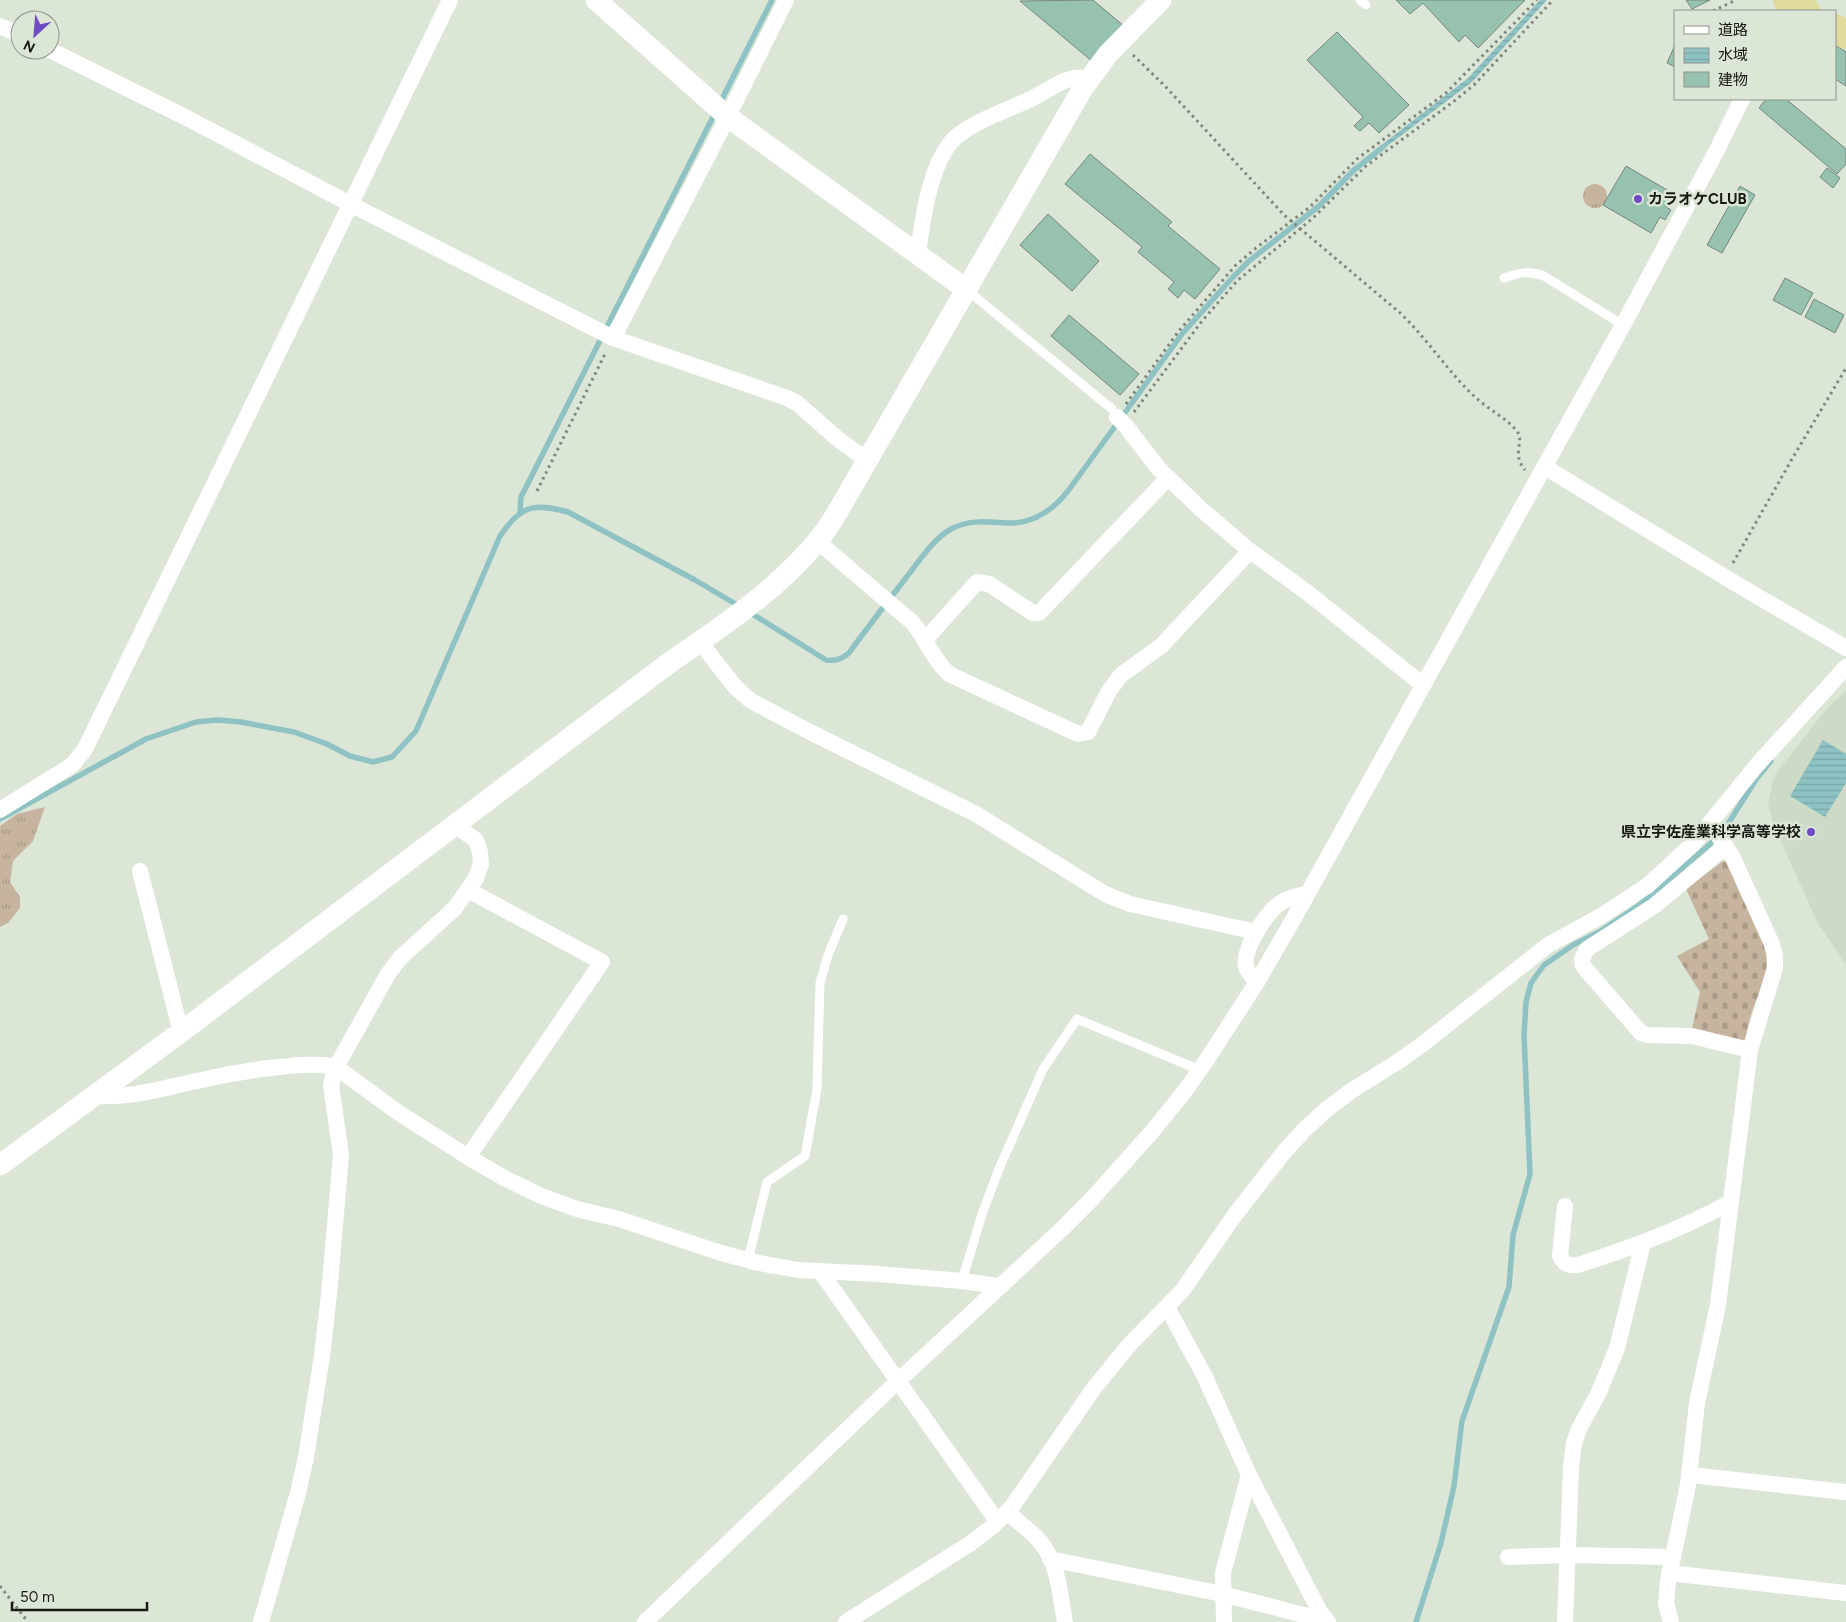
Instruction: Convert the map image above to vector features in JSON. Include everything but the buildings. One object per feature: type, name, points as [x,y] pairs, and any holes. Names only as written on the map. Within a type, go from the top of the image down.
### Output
[{"type":"street","points":[[0,810],[66,769],[79,757],[85,748],[450,0]]},
{"type":"street","points":[[596,0],[728,116],[968,290]]},
{"type":"street","points":[[613,338],[786,0]]},
{"type":"street","points":[[0,1165],[181,1032],[669,663],[700,642],[774,584],[817,541],[831,522],[868,460],[1090,78],[1120,42],[1161,0]]},
{"type":"street","points":[[60,55],[189,119],[350,204],[613,338],[797,403],[840,440],[868,460]]},
{"type":"street","points":[[918,254],[922,218],[931,187],[946,150],[956,137],[993,116],[1036,97],[1066,79],[1090,78]]},
{"type":"street","points":[[645,1622],[998,1286],[1063,1228],[1150,1134],[1200,1070],[1257,982],[1308,893],[1623,326],[1717,150],[1742,100]]},
{"type":"street","points":[[1118,417],[1168,478],[1250,551],[1308,593],[1423,685]]},
{"type":"street","points":[[1541,473],[1846,648]]},
{"type":"street","points":[[925,640],[977,582],[989,584],[1033,613],[1039,612],[1168,478]]},
{"type":"street","points":[[817,541],[912,622],[940,664],[949,674],[1078,734],[1083,734],[1090,728],[1106,697],[1121,675],[1161,646],[1250,551]]},
{"type":"street","points":[[700,642],[736,688],[752,701],[812,733],[976,814],[1105,894],[1130,904],[1256,932]]},
{"type":"street","points":[[846,1622],[971,1542],[1002,1517],[1026,1489],[1069,1424],[1109,1369],[1130,1344],[1167,1307],[1199,1268],[1234,1216],[1284,1152],[1327,1109],[1424,1043],[1548,945],[1602,916],[1647,886],[1679,857],[1710,824],[1757,765],[1846,667]]},
{"type":"street","points":[[1671,1622],[1666,1603],[1669,1573],[1690,1475],[1697,1403],[1718,1305],[1750,1050],[1776,968],[1771,942],[1726,846],[1710,824]]},
{"type":"street","points":[[261,1622],[298,1493],[306,1457],[322,1356],[341,1170],[339,1129],[331,1085],[336,1067],[388,974],[400,958],[455,908],[476,878],[481,864],[476,840],[454,825]]},
{"type":"street","points":[[1726,846],[1654,906],[1587,948],[1582,959],[1583,966],[1641,1033],[1649,1036],[1692,1036],[1750,1050]]},
{"type":"street","points":[[140,871],[181,1032]]},
{"type":"street","points":[[468,890],[602,962],[468,1157]]},
{"type":"street","points":[[1257,982],[1246,968],[1250,946],[1256,932],[1267,916],[1283,901],[1308,893]]},
{"type":"street","points":[[94,1096],[118,1097],[141,1094],[251,1070],[325,1064],[336,1067],[396,1112],[504,1178],[539,1195],[577,1208],[620,1219],[748,1260],[798,1270],[879,1274],[998,1286]]},
{"type":"street","points":[[1565,1206],[1560,1256],[1563,1262],[1569,1266],[1578,1265],[1643,1244],[1695,1222],[1731,1202]]},
{"type":"street","points":[[1565,1622],[1571,1467],[1574,1443],[1583,1420],[1602,1385],[1617,1348],[1643,1244]]},
{"type":"street","points":[[820,1271],[898,1381],[1002,1517],[1042,1544],[1056,1573],[1064,1622]]},
{"type":"street","points":[[1167,1307],[1205,1376],[1249,1475],[1327,1622]]},
{"type":"street","points":[[1224,1622],[1222,1573],[1249,1475]]},
{"type":"street","points":[[1690,1475],[1846,1492]]},
{"type":"street","points":[[1508,1557],[1569,1555],[1672,1557]]},
{"type":"street","points":[[1050,1559],[1222,1594],[1327,1622]]},
{"type":"street","points":[[1669,1573],[1846,1593]]},
{"type":"lane","points":[[1504,278],[1527,272],[1539,274],[1623,326]]},
{"type":"lane","points":[[968,290],[1118,417]]},
{"type":"lane","points":[[748,1260],[767,1182],[805,1156],[817,1089],[820,983],[828,956],[843,919]]},
{"type":"lane","points":[[962,1281],[982,1214],[999,1169],[1043,1069],[1077,1019],[1200,1070]]},
{"type":"path","points":[[1118,417],[1178,332],[1247,255],[1318,200],[1362,156],[1446,93],[1537,0]]},
{"type":"path","points":[[1118,417],[1169,364],[1225,294],[1253,267],[1322,210],[1366,166],[1474,85],[1553,0]]},
{"type":"path","points":[[1715,10],[1736,0]]},
{"type":"path","points":[[1120,42],[1164,85],[1291,221],[1404,316],[1452,374],[1475,397],[1517,431],[1520,441],[1517,454],[1519,462],[1524,469],[1541,473]]},
{"type":"path","points":[[536,491],[613,338]]},
{"type":"path","points":[[1725,577],[1846,368]]},
{"type":"path","points":[[0,1586],[28,1622]]},
{"type":"shaded area","name":"県立宇佐産業科学高等学校","points":[[1846,691],[1846,964],[1818,924],[1773,824],[1768,804],[1773,780],[1777,772],[1828,707]]},
{"type":"green space","points":[[1595,184],[1600,185],[1606,191],[1606,201],[1600,207],[1595,208],[1590,207],[1584,201],[1583,196],[1584,191],[1590,185]]},
{"type":"green space","points":[[45,807],[33,841],[13,861],[10,882],[20,897],[20,908],[8,923],[0,927],[0,826],[17,814]]},
{"type":"green space","points":[[1723,861],[1732,862],[1764,944],[1766,955],[1766,973],[1750,1018],[1745,1042],[1692,1029],[1700,992],[1677,956],[1709,939],[1686,889]]},
{"type":"water","points":[[1540,0],[1547,0],[1472,82],[1378,153],[1375,150],[1468,78]]},
{"type":"water","points":[[1823,740],[1846,754],[1846,783],[1825,817],[1790,796]]},
{"type":"waterway","points":[[720,103],[772,0]]},
{"type":"waterway","points":[[520,512],[521,497],[716,111]]},
{"type":"waterway","points":[[749,612],[826,660],[839,659],[849,653],[926,552],[951,529],[972,522],[1016,523],[1034,518],[1049,510],[1068,491],[1182,334],[1233,277],[1249,261],[1319,206],[1354,170],[1383,147]]},
{"type":"waterway","points":[[0,819],[146,739],[196,722],[218,720],[241,722],[294,732],[327,744],[350,756],[373,762],[392,757],[416,731],[500,536],[515,518],[529,509],[537,507],[568,512],[695,580],[739,606]]},
{"type":"waterway","points":[[1416,1622],[1441,1543],[1454,1486],[1462,1421],[1509,1287],[1513,1235],[1530,1174],[1524,1035],[1526,1002],[1531,983],[1544,965],[1573,945],[1599,932],[1638,906],[1709,845],[1728,824],[1757,778],[1771,761]]},
{"type":"place","name":"カラオケCLUB","points":[[1638,199]]},
{"type":"place","name":"県立宇佐産業科学高等学校","points":[[1811,832]]}]
